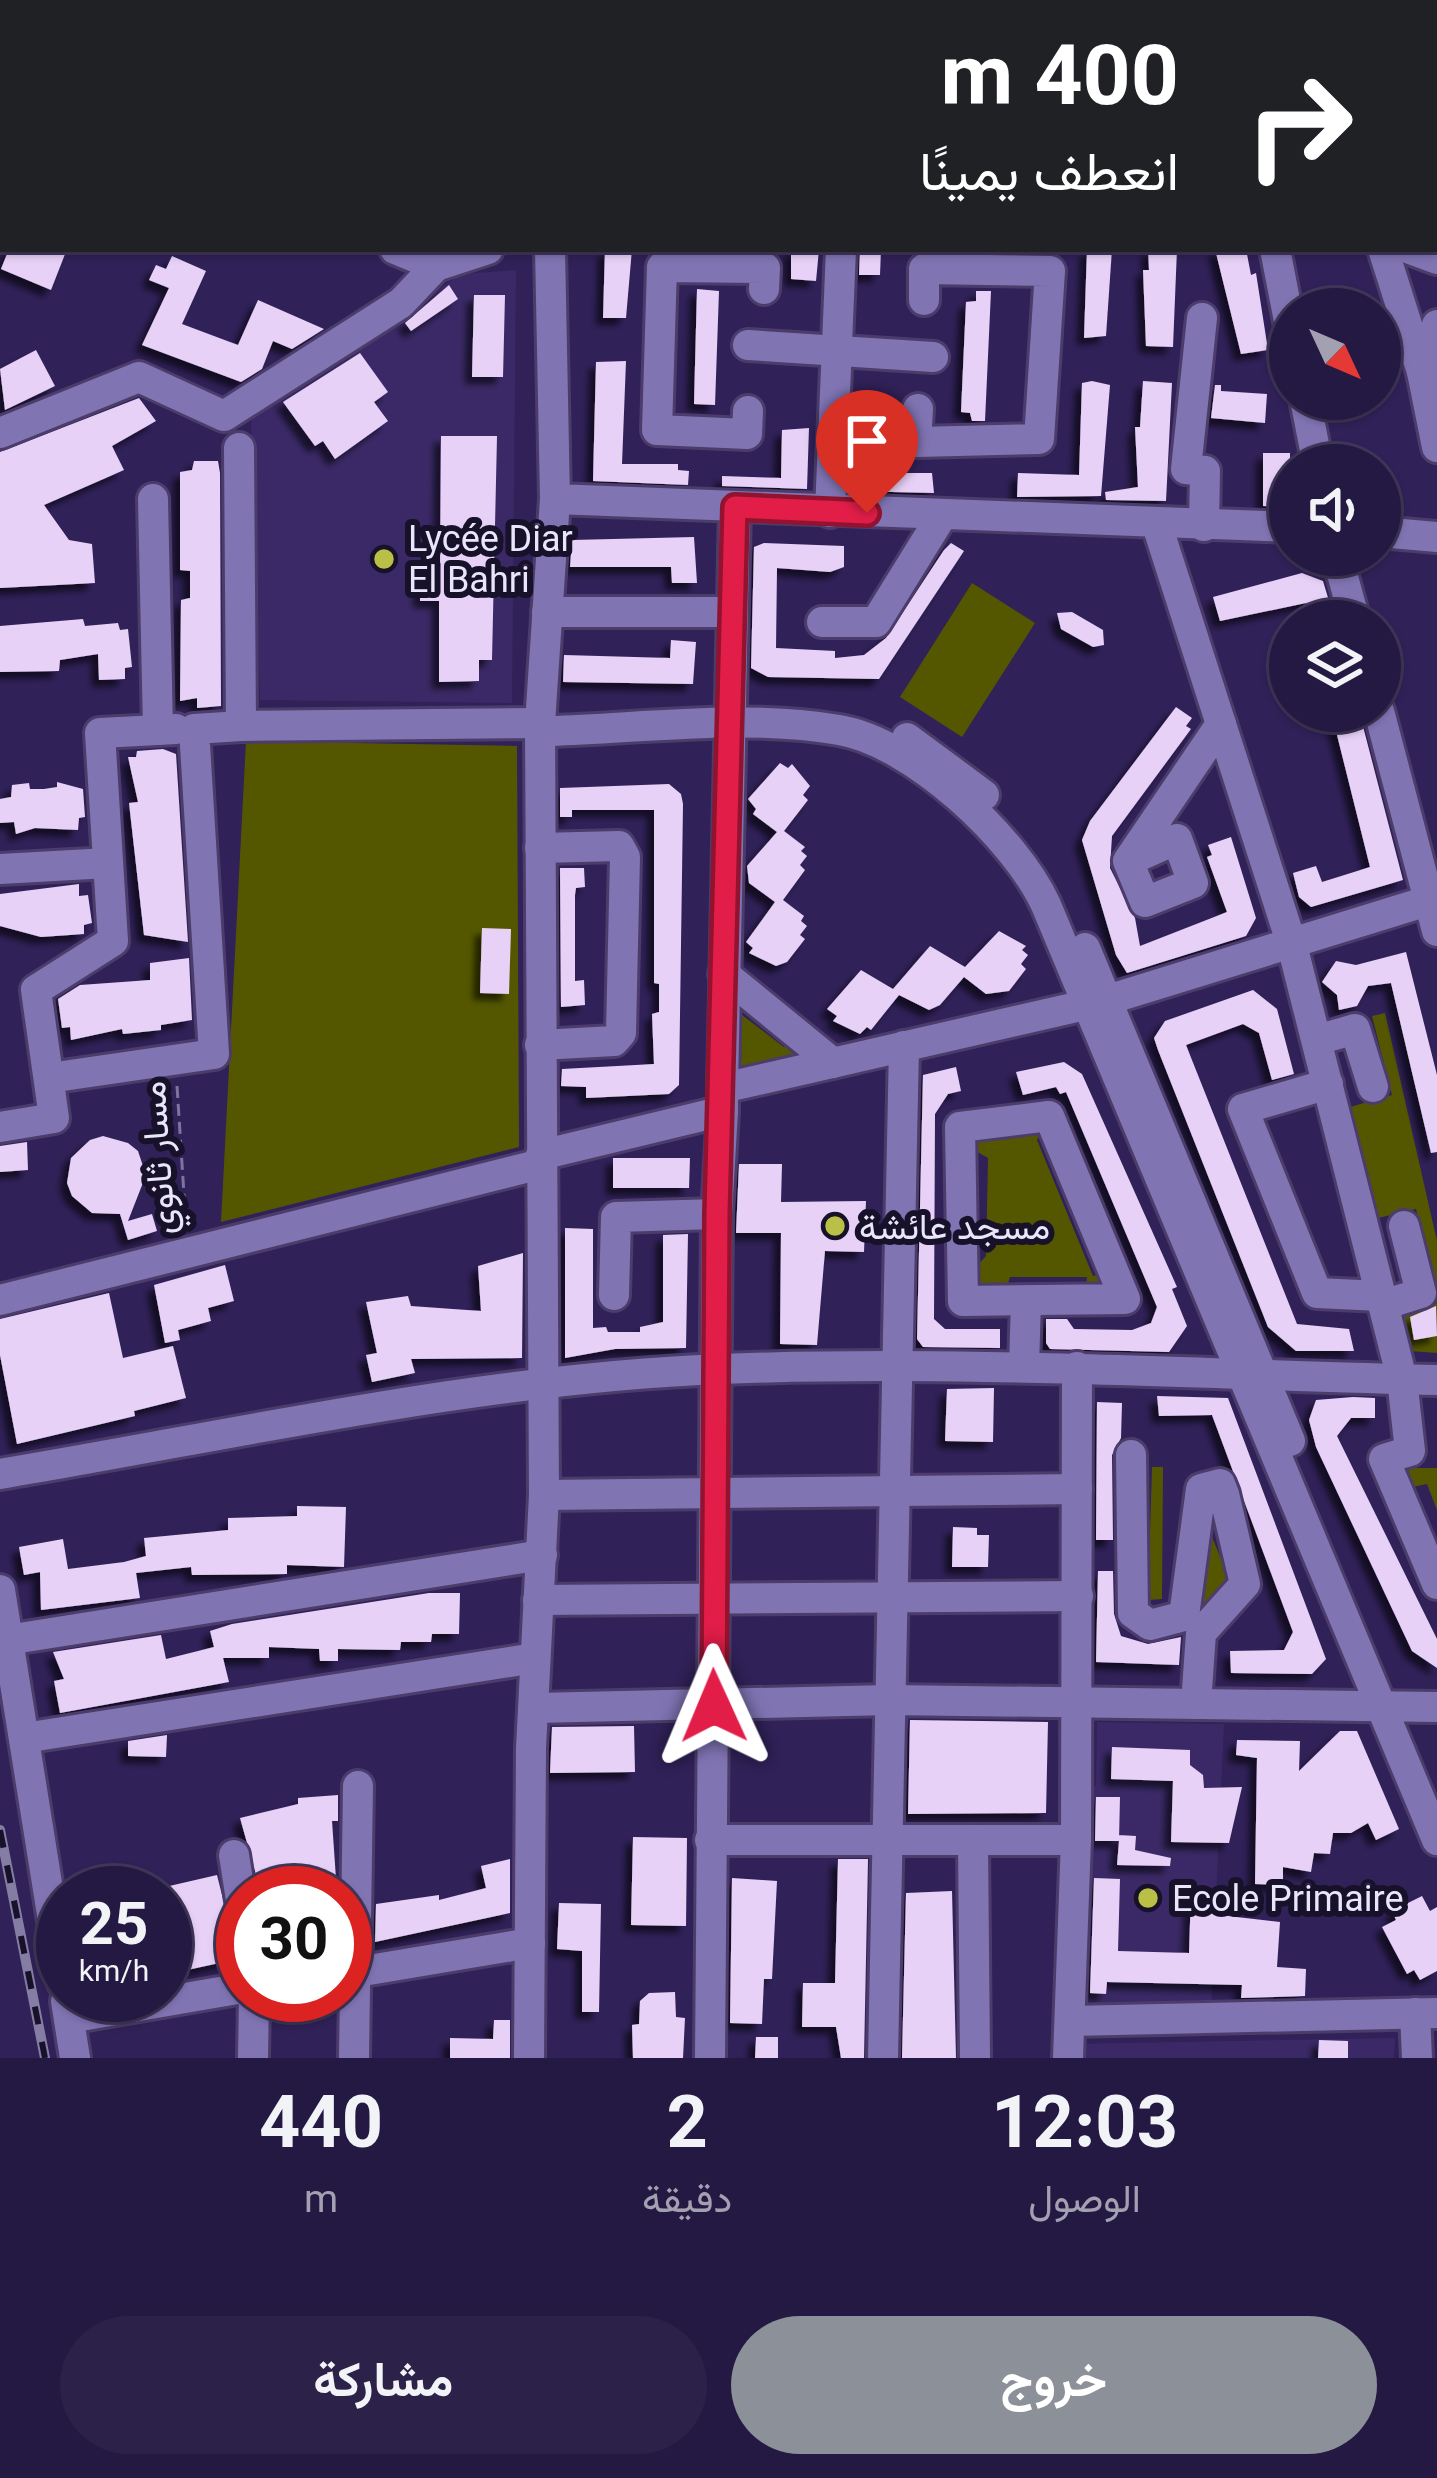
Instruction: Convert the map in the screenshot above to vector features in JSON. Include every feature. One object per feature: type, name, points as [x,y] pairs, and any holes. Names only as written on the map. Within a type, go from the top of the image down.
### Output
[{"type":"street","points":[[402,252],[436,266]]},
{"type":"street","points":[[0,433],[139,377],[224,416],[401,303],[436,266],[479,252]]},
{"type":"street","points":[[529,2058],[535,1658],[544,1495],[540,723],[555,499],[550,252]]},
{"type":"street","points":[[830,512],[841,252]]},
{"type":"street","points":[[1276,252],[1283,288]]},
{"type":"street","points":[[1384,252],[1422,372],[1437,447]]},
{"type":"street","points":[[748,411],[747,434],[657,430],[662,267],[711,258],[765,268],[764,289]]},
{"type":"street","points":[[918,409],[916,442],[1039,439],[1051,272],[987,260],[923,269],[924,300]]},
{"type":"street","points":[[1202,318],[1186,469],[1205,471],[1204,526]]},
{"type":"street","points":[[1422,372],[1437,325]]},
{"type":"street","points":[[748,345],[933,357]]},
{"type":"street","points":[[239,448],[242,726]]},
{"type":"street","points":[[153,499],[158,730]]},
{"type":"street","points":[[555,499],[1269,527]]},
{"type":"street","points":[[710,2058],[717,1214],[735,507]]},
{"type":"street","points":[[822,622],[876,622],[941,517]]},
{"type":"street","points":[[1157,525],[1292,945],[1402,1379],[1410,1451],[1384,1459],[1437,1584]]},
{"type":"street","points":[[1401,534],[1437,537]]},
{"type":"street","points":[[547,612],[731,612]]},
{"type":"street","points":[[0,1126],[54,1118],[36,990],[113,940],[100,733],[242,726],[540,723],[549,714],[728,718],[830,710],[873,718],[949,765],[1011,821],[1053,874],[1096,1002],[1392,1707],[1437,1840]]},
{"type":"street","points":[[1128,861],[1221,724]]},
{"type":"street","points":[[49,1078],[214,1054],[194,729]]},
{"type":"street","points":[[0,1300],[541,1160],[832,1063],[1096,1002],[1435,909],[1385,732]]},
{"type":"street","points":[[540,848],[619,846],[625,856],[621,1033],[614,1041],[541,1045]]},
{"type":"street","points":[[0,869],[108,863]]},
{"type":"street","points":[[724,974],[832,1063]]},
{"type":"street","points":[[1317,1040],[1355,1029],[1373,1087]]},
{"type":"street","points":[[883,2058],[904,1046]]},
{"type":"street","points":[[1328,1084],[1244,1108],[1317,1293],[1382,1300],[1421,1293],[1403,1226]]},
{"type":"street","points":[[1048,1116],[1125,1299],[1026,1300],[963,1300],[960,1127],[1048,1116]]},
{"type":"street","points":[[614,1295],[616,1217],[717,1214]]},
{"type":"street","points":[[1024,1367],[1026,1300]]},
{"type":"street","points":[[1068,2058],[1078,1702],[1077,1367]]},
{"type":"street","points":[[0,1474],[541,1383],[718,1370],[1077,1367],[1437,1380]]},
{"type":"street","points":[[1131,1455],[1133,1613],[1150,1625],[1193,1624],[1196,1704]]},
{"type":"street","points":[[544,1495],[1078,1489]]},
{"type":"street","points":[[7,1640],[542,1555]]},
{"type":"street","points":[[0,1590],[44,1866]]},
{"type":"street","points":[[538,1600],[1078,1597]]},
{"type":"street","points":[[24,1738],[535,1658]]},
{"type":"street","points":[[536,1708],[890,1700],[1437,1707]]},
{"type":"street","points":[[1392,1707],[1437,1789]]},
{"type":"street","points":[[355,1866],[358,1786]]},
{"type":"street","points":[[710,1840],[1076,1840]]},
{"type":"street","points":[[973,1842],[975,2058]]},
{"type":"street","points":[[234,1855],[236,1866]]},
{"type":"street","points":[[372,1970],[530,1943]]},
{"type":"street","points":[[1070,2021],[1426,2013],[1418,2058]]},
{"type":"street","points":[[69,2022],[75,2058]]},
{"type":"street","points":[[254,2022],[254,2058]]},
{"type":"street","points":[[352,2022],[354,2058]]},
{"type":"path","name":"مسار ثانوي","points":[[175,1060],[188,1252]]},
{"type":"shaded area","name":"Lycée Diar El Bahri","points":[[516,270],[512,703],[260,700],[251,417],[461,274]]},
{"type":"shaded area","points":[[972,583],[1035,623],[962,737],[900,697]]},
{"type":"shaded area","points":[[246,741],[517,746],[519,1147],[221,1222]]},
{"type":"shaded area","points":[[741,994],[742,1015],[784,1047],[793,1039],[806,1059],[732,1073]]},
{"type":"shaded area","points":[[1385,1013],[1437,1241],[1437,1295],[1416,1209],[1378,1218],[1350,1107],[1392,1095],[1372,1016]]},
{"type":"shaded area","points":[[1045,1125],[1037,1140],[1093,1276],[1106,1273],[1112,1288],[1085,1291],[1087,1277],[1010,1277],[1006,1289],[977,1290],[974,1269],[986,1256],[988,1158],[974,1150],[976,1142]]},
{"type":"shaded area","points":[[1437,1303],[1437,1353],[1410,1351],[1403,1312]]},
{"type":"shaded area","points":[[1152,1467],[1163,1467],[1162,1599],[1148,1600]]},
{"type":"shaded area","points":[[1409,1468],[1437,1468],[1437,1510],[1427,1484],[1412,1487],[1406,1478]]},
{"type":"shaded area","points":[[1202,1513],[1229,1578],[1202,1610]]},
{"type":"shaded area","name":"Ecole Primaire","points":[[1097,1722],[1224,1724],[1211,2010],[1081,2012],[1081,1786],[1096,1786]]},
{"type":"shaded area","points":[[1395,2038],[1394,2058],[1074,2058],[1073,2044]]},
{"type":"building","points":[[8,252],[66,252],[51,290],[1,269]]},
{"type":"building","points":[[605,252],[632,252],[626,318],[603,318]]},
{"type":"building","points":[[791,252],[819,252],[816,281],[791,279]]},
{"type":"building","points":[[860,252],[881,252],[880,275],[859,275]]},
{"type":"building","points":[[1087,252],[1112,252],[1106,336],[1084,338]]},
{"type":"building","points":[[1148,252],[1177,252],[1173,347],[1146,346],[1143,270],[1149,270]]},
{"type":"building","points":[[1216,252],[1247,252],[1251,275],[1256,273],[1268,350],[1241,354]]},
{"type":"building","points":[[172,256],[206,271],[182,324],[238,345],[258,300],[324,329],[292,349],[273,341],[262,369],[241,382],[142,345],[169,288],[149,280],[156,265],[166,269]]},
{"type":"building","points":[[449,285],[458,299],[411,331],[405,323]]},
{"type":"building","points":[[697,289],[719,291],[715,405],[694,404]]},
{"type":"building","points":[[976,291],[991,291],[985,421],[972,421],[970,413],[961,412],[966,302],[976,301]]},
{"type":"building","points":[[474,295],[505,295],[503,377],[472,377]]},
{"type":"building","points":[[36,350],[55,386],[5,410],[0,369]]},
{"type":"building","points":[[360,353],[388,392],[374,402],[388,421],[335,459],[323,441],[315,446],[283,402]]},
{"type":"building","points":[[626,361],[622,464],[678,464],[678,470],[689,471],[688,485],[593,481],[596,362]]},
{"type":"building","points":[[1143,381],[1172,383],[1166,501],[1106,500],[1105,492],[1138,487],[1135,427],[1140,427]]},
{"type":"building","points":[[1082,383],[1110,385],[1101,496],[1017,497],[1018,473],[1079,475]]},
{"type":"building","points":[[1215,385],[1221,385],[1221,391],[1267,394],[1265,423],[1211,418]]},
{"type":"building","points":[[139,398],[156,421],[112,446],[124,470],[44,505],[69,540],[92,544],[95,583],[0,588],[0,452]]},
{"type":"building","points":[[809,428],[807,489],[722,486],[722,476],[781,478],[782,430]]},
{"type":"building","points":[[853,430],[870,432],[874,473],[932,473],[934,493],[850,491]]},
{"type":"building","points":[[441,436],[497,436],[492,660],[479,660],[479,681],[439,682],[439,601],[420,601],[420,574],[440,573]]},
{"type":"building","points":[[1263,453],[1269,453],[1269,506],[1263,506]]},
{"type":"building","points":[[194,461],[218,461],[220,473],[221,706],[197,708],[197,698],[180,701],[181,600],[190,598],[190,571],[180,570],[180,472],[192,470]]},
{"type":"building","points":[[694,537],[697,583],[672,583],[671,567],[570,567],[572,540]]},
{"type":"building","points":[[764,543],[844,546],[844,567],[830,572],[777,568],[776,648],[835,651],[835,658],[864,655],[886,638],[944,550],[951,543],[964,551],[879,679],[768,677],[751,668],[754,547]]},
{"type":"building","points":[[1291,576],[1310,576],[1323,581],[1329,600],[1269,600],[1269,611],[1220,621],[1213,597]]},
{"type":"building","points":[[1072,612],[1103,630],[1104,645],[1093,647],[1061,629],[1057,613]]},
{"type":"building","points":[[83,619],[85,626],[118,623],[120,630],[128,629],[132,667],[125,668],[125,679],[99,680],[98,654],[60,660],[59,671],[0,672],[0,626]]},
{"type":"building","points":[[671,640],[696,642],[693,684],[563,682],[564,655],[670,658]]},
{"type":"building","points":[[1176,707],[1192,718],[1186,726],[1191,729],[1112,836],[1110,868],[1135,918],[1140,946],[1227,912],[1207,857],[1212,855],[1208,845],[1231,837],[1256,918],[1246,936],[1127,973],[1116,955],[1082,840],[1090,821]]},
{"type":"building","points":[[1336,732],[1364,732],[1403,880],[1311,907],[1299,897],[1293,873],[1316,866],[1322,882],[1370,867]]},
{"type":"building","points":[[163,749],[176,754],[188,942],[144,935],[129,803],[138,802],[128,757],[136,757],[137,751]]},
{"type":"building","points":[[780,763],[788,768],[792,764],[810,786],[803,795],[808,800],[784,831],[805,847],[801,851],[807,856],[800,865],[805,870],[783,900],[804,916],[801,921],[807,926],[800,935],[805,939],[787,962],[776,966],[749,953],[753,948],[746,942],[775,902],[749,883],[747,866],[777,832],[753,814],[756,809],[748,799]]},
{"type":"building","points":[[57,782],[83,789],[85,817],[79,818],[78,830],[35,828],[16,834],[14,822],[0,823],[0,799],[11,797],[12,785],[29,783],[30,789],[44,789],[57,787]]},
{"type":"building","points":[[669,784],[681,794],[683,804],[679,1085],[669,1094],[586,1098],[586,1087],[561,1086],[562,1069],[654,1064],[652,1014],[659,1012],[659,984],[654,983],[654,810],[572,810],[572,817],[560,817],[560,788]]},
{"type":"building","points":[[560,868],[584,868],[585,887],[576,888],[575,895],[575,981],[584,980],[585,1005],[561,1007]]},
{"type":"building","points":[[79,884],[79,896],[88,895],[92,923],[84,925],[84,934],[41,937],[0,926],[0,894]]},
{"type":"building","points":[[482,928],[511,929],[509,994],[480,993]]},
{"type":"building","points":[[999,931],[1026,946],[1022,950],[1028,955],[1021,964],[1026,969],[1009,991],[986,994],[964,977],[940,1005],[929,1010],[899,995],[871,1030],[867,1027],[860,1034],[833,1021],[837,1016],[827,1009],[861,970],[893,989],[930,946],[965,967]]},
{"type":"building","points":[[1406,952],[1437,1075],[1437,1152],[1431,1153],[1391,983],[1368,986],[1357,1006],[1339,1010],[1337,995],[1322,982],[1336,961],[1356,965]]},
{"type":"building","points":[[189,958],[192,1020],[161,1025],[161,1030],[123,1034],[122,1029],[71,1040],[70,1027],[62,1028],[58,999],[80,985],[150,980],[150,963]]},
{"type":"building","points":[[1253,990],[1277,1009],[1294,1074],[1272,1080],[1259,1033],[1243,1024],[1186,1045],[1297,1324],[1349,1329],[1354,1351],[1296,1351],[1268,1327],[1154,1038],[1165,1021]]},
{"type":"building","points":[[1064,1062],[1082,1074],[1177,1287],[1172,1289],[1187,1326],[1169,1352],[1050,1349],[1046,1343],[1046,1319],[1067,1319],[1074,1329],[1132,1330],[1151,1323],[1157,1307],[1066,1092],[1060,1094],[1056,1087],[1023,1095],[1016,1072]]},
{"type":"building","points":[[956,1067],[961,1091],[948,1094],[935,1114],[934,1319],[945,1329],[1000,1329],[1000,1348],[923,1347],[917,1339],[923,1075]]},
{"type":"building","points":[[103,1136],[138,1151],[146,1175],[128,1221],[152,1214],[157,1231],[128,1240],[120,1214],[92,1213],[72,1196],[67,1183],[71,1158],[90,1140]]},
{"type":"building","points":[[27,1142],[28,1170],[0,1172],[0,1146]]},
{"type":"building","points":[[613,1158],[690,1158],[689,1188],[613,1188]]},
{"type":"building","points":[[739,1164],[782,1164],[781,1202],[866,1201],[864,1252],[825,1251],[817,1345],[780,1344],[781,1233],[736,1233]]},
{"type":"building","points":[[565,1228],[593,1229],[593,1328],[606,1327],[608,1332],[640,1332],[640,1327],[663,1322],[663,1235],[688,1234],[686,1348],[615,1349],[565,1358]]},
{"type":"building","points":[[523,1253],[522,1358],[411,1359],[415,1373],[372,1382],[366,1355],[377,1353],[366,1302],[408,1296],[411,1306],[481,1311],[478,1266]]},
{"type":"building","points":[[225,1265],[234,1301],[208,1308],[211,1321],[178,1330],[180,1340],[165,1343],[154,1285]]},
{"type":"building","points":[[109,1293],[123,1358],[173,1346],[186,1398],[134,1411],[135,1416],[17,1444],[0,1355],[0,1319]]},
{"type":"building","points":[[1436,1306],[1437,1336],[1414,1340],[1410,1317]]},
{"type":"building","points":[[994,1388],[993,1442],[945,1441],[947,1389]]},
{"type":"building","points":[[1157,1396],[1228,1398],[1326,1659],[1312,1674],[1231,1673],[1230,1651],[1284,1650],[1293,1632],[1212,1415],[1159,1416]]},
{"type":"building","points":[[1375,1398],[1375,1418],[1351,1418],[1337,1436],[1437,1639],[1437,1668],[1412,1651],[1316,1447],[1309,1420],[1316,1400]]},
{"type":"building","points":[[1097,1402],[1122,1403],[1121,1438],[1112,1455],[1113,1540],[1096,1540]]},
{"type":"building","points":[[297,1506],[346,1507],[344,1567],[287,1565],[287,1574],[192,1575],[191,1567],[136,1573],[140,1598],[41,1610],[40,1572],[24,1575],[19,1547],[63,1539],[68,1569],[124,1562],[146,1556],[144,1538],[228,1530],[228,1518],[297,1516]]},
{"type":"building","points":[[953,1527],[977,1528],[977,1535],[989,1535],[988,1567],[952,1567]]},
{"type":"building","points":[[1098,1571],[1113,1571],[1114,1614],[1121,1636],[1148,1644],[1181,1637],[1179,1665],[1096,1662]]},
{"type":"building","points":[[429,1593],[460,1593],[459,1634],[432,1634],[431,1642],[401,1642],[400,1650],[338,1649],[338,1661],[320,1661],[319,1649],[269,1647],[269,1658],[223,1658],[229,1682],[60,1713],[54,1681],[64,1679],[53,1652],[161,1635],[166,1659],[214,1647],[210,1631],[232,1624]]},
{"type":"building","points":[[910,1720],[1048,1722],[1046,1813],[908,1814]]},
{"type":"building","points":[[634,1726],[635,1772],[550,1773],[552,1727]]},
{"type":"building","points":[[1340,1731],[1357,1731],[1399,1829],[1376,1840],[1368,1823],[1351,1833],[1333,1833],[1330,1854],[1314,1853],[1311,1872],[1283,1867],[1283,1885],[1255,1884],[1257,1758],[1236,1755],[1237,1740],[1300,1741],[1299,1771]]},
{"type":"building","points":[[167,1735],[166,1757],[128,1756],[128,1741]]},
{"type":"building","points":[[1112,1747],[1190,1750],[1190,1765],[1203,1775],[1204,1788],[1242,1787],[1229,1843],[1171,1842],[1173,1781],[1111,1779]]},
{"type":"building","points":[[338,1795],[338,1821],[332,1821],[335,1866],[254,1866],[240,1818],[298,1804],[298,1798]]},
{"type":"building","points":[[1096,1797],[1120,1797],[1119,1835],[1136,1836],[1135,1850],[1171,1858],[1170,1866],[1117,1865],[1119,1841],[1095,1841]]},
{"type":"building","points":[[633,1837],[687,1838],[686,1926],[631,1925]]},
{"type":"building","points":[[510,1859],[510,1913],[375,1942],[376,1904],[439,1895],[439,1900],[486,1888],[481,1866]]},
{"type":"building","points":[[838,1859],[868,1859],[864,2058],[841,2058],[836,2027],[802,2027],[803,1983],[835,1983]]},
{"type":"building","points":[[216,1875],[216,1964],[192,1969],[192,1881]]},
{"type":"building","points":[[732,1878],[777,1881],[772,1979],[764,1979],[762,2024],[730,2023]]},
{"type":"building","points":[[1094,1878],[1120,1879],[1118,1951],[1189,1953],[1191,1893],[1220,1894],[1219,1915],[1280,1922],[1277,1967],[1306,1969],[1305,1996],[1241,1998],[1242,1985],[1107,1982],[1106,1994],[1090,1993]]},
{"type":"building","points":[[952,1891],[956,2058],[902,2058],[906,1893]]},
{"type":"building","points":[[1422,1896],[1430,1911],[1437,1907],[1437,1971],[1420,1980],[1414,1970],[1407,1974],[1382,1927],[1396,1920],[1392,1911]]},
{"type":"building","points":[[559,1903],[601,1904],[599,2012],[582,2012],[582,1951],[557,1949]]},
{"type":"building","points":[[675,1992],[676,2017],[685,2018],[683,2058],[633,2058],[632,2025],[639,2024],[640,2001],[649,1993]]},
{"type":"building","points":[[494,2020],[510,2020],[510,2058],[450,2058],[450,2038],[493,2039]]},
{"type":"building","points":[[756,2037],[778,2037],[778,2058],[755,2058]]},
{"type":"building","points":[[1319,2040],[1348,2041],[1348,2058],[1318,2058]]},
{"type":"railway","points":[[0,1830],[45,2058]]},
{"type":"place","name":"Lycée Diar El Bahri","points":[[384,559]]},
{"type":"place","name":"مسجد عائشة","points":[[835,1226]]},
{"type":"place","name":"Ecole Primaire","points":[[1148,1898]]},
{"type":"route","points":[[714,1706],[717,1214],[735,507],[867,513]]}]
